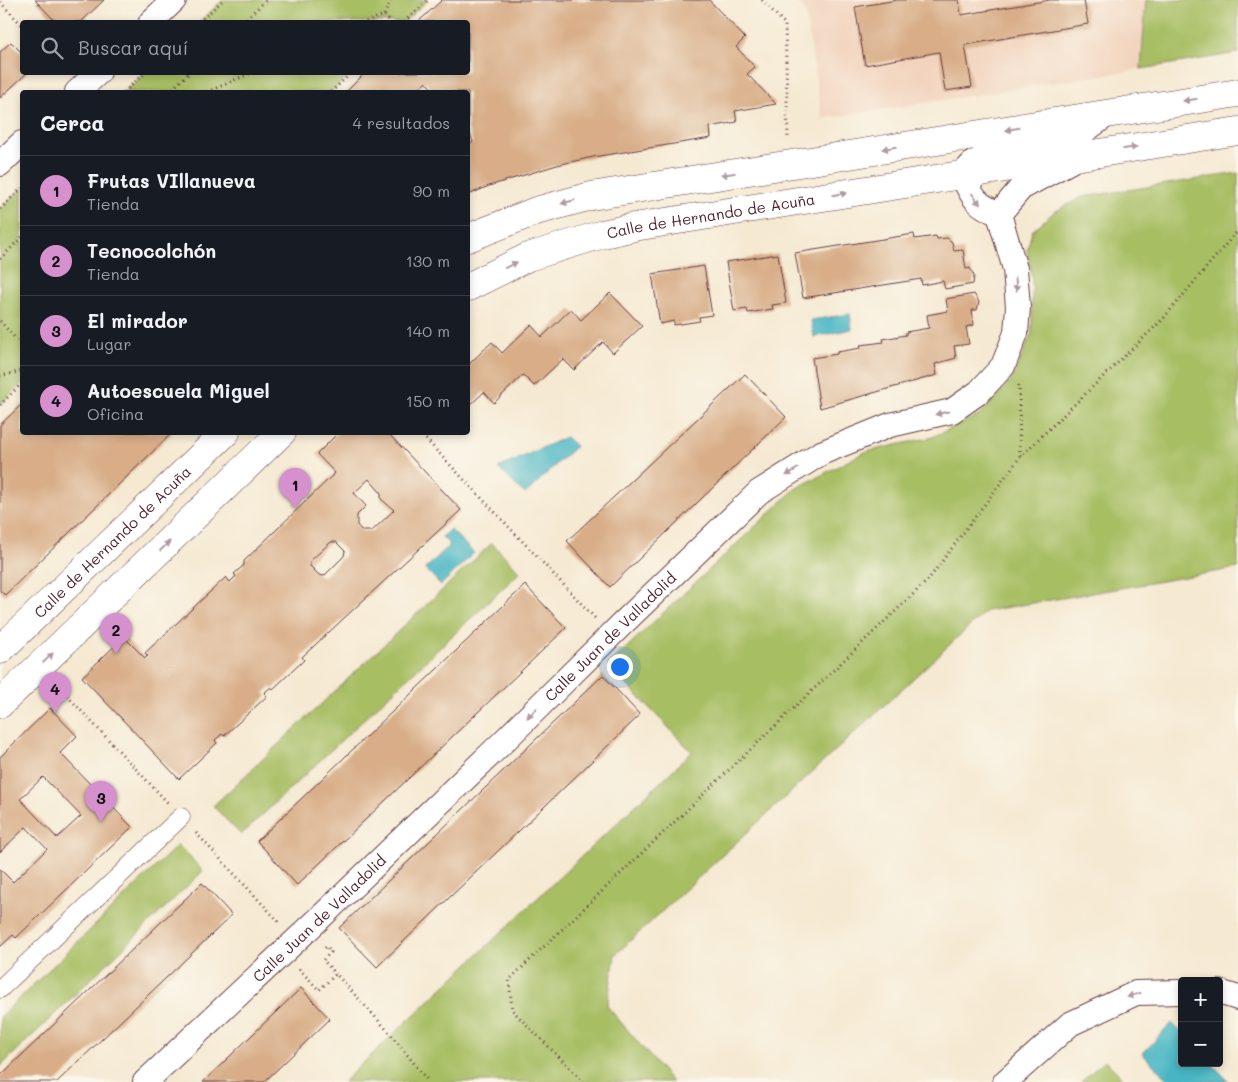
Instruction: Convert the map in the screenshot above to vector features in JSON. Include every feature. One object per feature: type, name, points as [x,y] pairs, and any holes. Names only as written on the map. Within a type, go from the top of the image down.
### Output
[{"type":"street","points":[[153,20],[174,0]]},
{"type":"street","points":[[79,90],[95,75]]},
{"type":"street","name":"Calle de Hernando de Acuña","points":[[470,237],[536,211],[591,196],[1238,93]]},
{"type":"street","name":"Calle de Hernando de Acuña","points":[[937,141],[960,154],[1007,170],[1083,132],[1108,114]]},
{"type":"street","name":"Calle de Hernando de Acuña","points":[[470,286],[528,257],[603,234],[634,227],[962,175],[1007,170],[1238,131]]},
{"type":"street","points":[[0,164],[20,145]]},
{"type":"street","points":[[962,175],[970,192],[981,206],[999,214],[1007,170]]},
{"type":"street","name":"Calle Juan de Valladolid","points":[[144,1082],[366,874],[759,492],[821,453],[890,426],[952,411],[979,392],[1003,366],[1016,332],[1018,307],[1015,269],[999,214]]},
{"type":"street","name":"Calle de Hernando de Acuña","points":[[0,650],[223,435]]},
{"type":"street","points":[[0,704],[279,435]]},
{"type":"street","points":[[0,989],[181,817]]},
{"type":"street","points":[[1005,1082],[1070,1024],[1136,992],[1178,992]]},
{"type":"street","points":[[1223,993],[1238,998]]},
{"type":"path","points":[[201,20],[223,0]]},
{"type":"path","points":[[245,20],[266,0]]},
{"type":"path","points":[[371,20],[384,15],[391,0]]},
{"type":"path","points":[[406,20],[428,0]]},
{"type":"path","points":[[762,0],[785,24],[787,132],[793,163]]},
{"type":"path","points":[[0,2],[20,22]]},
{"type":"path","points":[[384,15],[389,20]]},
{"type":"path","points":[[126,90],[143,75]]},
{"type":"path","points":[[171,90],[187,75]]},
{"type":"path","points":[[212,90],[246,75]]},
{"type":"path","points":[[333,90],[349,75]]},
{"type":"path","points":[[0,209],[20,190]]},
{"type":"path","points":[[584,1082],[512,1010],[509,980],[928,580],[1020,457],[1163,319],[1238,230]]},
{"type":"path","points":[[0,258],[20,239]]},
{"type":"path","points":[[0,321],[20,344]]},
{"type":"path","points":[[0,376],[20,371]]},
{"type":"path","points":[[1019,382],[1020,457]]},
{"type":"path","points":[[0,404],[20,386]]},
{"type":"path","points":[[422,435],[611,635]]},
{"type":"path","points":[[319,990],[336,974],[388,1031],[429,1082]]},
{"type":"shaded area","points":[[795,0],[1146,0],[1141,69],[822,119],[805,10]]},
{"type":"green space","points":[[223,0],[428,0],[406,20],[201,20]]},
{"type":"green space","points":[[1146,0],[1238,0],[1238,53],[1141,69]]},
{"type":"green space","points":[[143,75],[350,75],[333,90],[126,90]]},
{"type":"green space","points":[[1238,173],[1238,568],[986,611],[615,955],[607,1006],[672,1082],[343,1082],[692,752],[608,665],[795,489],[865,452],[932,437],[980,415],[1012,379],[1032,332],[1032,279],[1027,250],[1032,231],[1054,212],[1082,197]]},
{"type":"green space","points":[[20,190],[20,385],[0,405],[0,209]]},
{"type":"green space","points":[[492,543],[520,572],[241,835],[213,806]]},
{"type":"green space","points":[[178,845],[203,871],[0,1067],[0,1017]]},
{"type":"green space","points":[[1105,1060],[1127,1082],[1081,1082]]},
{"type":"water","points":[[850,314],[852,329],[814,337],[811,320]]},
{"type":"water","points":[[566,437],[576,446],[525,494],[498,468]]},
{"type":"water","points":[[450,529],[474,553],[441,585],[425,569],[450,545],[442,537]]},
{"type":"water","points":[[1172,1023],[1178,1029],[1178,1067],[1215,1067],[1229,1081],[1171,1082],[1142,1054]]},
{"type":"building","points":[[35,0],[104,0],[83,20],[54,20]]},
{"type":"building","points":[[442,0],[709,0],[745,38],[736,47],[755,67],[747,74],[776,104],[735,111],[737,122],[710,127],[711,138],[593,157],[557,165],[489,186],[470,194],[470,144],[473,142],[470,134],[470,90],[433,90],[426,82],[417,90],[348,90],[363,75],[470,75],[470,20],[420,20]]},
{"type":"building","points":[[897,0],[959,0],[961,15],[1050,0],[1084,0],[1088,24],[965,45],[972,87],[945,91],[939,52],[865,65],[855,7]]},
{"type":"building","points":[[11,42],[20,51],[20,75],[25,75],[0,98],[0,52]]},
{"type":"building","points":[[914,234],[915,239],[936,236],[937,239],[947,238],[952,242],[954,251],[963,250],[966,269],[970,268],[974,276],[973,284],[945,289],[943,281],[922,285],[921,279],[803,298],[795,253]]},
{"type":"building","points":[[778,254],[786,303],[772,305],[773,309],[748,313],[747,309],[734,311],[726,262]]},
{"type":"building","points":[[704,266],[712,315],[699,317],[700,321],[674,325],[674,321],[660,324],[652,274]]},
{"type":"building","points":[[610,293],[642,326],[613,353],[603,342],[574,370],[563,359],[534,386],[523,375],[494,403],[484,392],[470,405],[470,363],[492,342],[502,353],[531,325],[542,337],[571,309],[581,320]]},
{"type":"building","points":[[974,294],[979,302],[977,310],[972,310],[974,325],[966,327],[969,344],[954,346],[956,358],[935,364],[937,375],[820,408],[812,358],[861,348],[860,345],[884,342],[883,339],[929,328],[927,315],[948,311],[946,299]]},
{"type":"building","points":[[745,374],[786,417],[610,587],[567,541]]},
{"type":"building","points":[[20,406],[20,435],[170,435],[5,595],[0,591],[0,425]]},
{"type":"building","points":[[336,435],[390,435],[461,510],[302,657],[304,660],[273,689],[271,687],[264,693],[267,696],[224,736],[222,734],[215,740],[217,743],[179,779],[82,677],[124,637],[145,658],[148,656],[145,653],[226,577],[230,582],[236,576],[234,574],[244,565],[244,561],[335,473],[317,454]],"holes":[[[369,479],[381,493],[381,499],[394,510],[372,531],[362,531],[357,525],[357,515],[366,506],[354,493]],[[331,542],[336,542],[345,551],[344,556],[324,576],[319,575],[310,566],[310,561]]]},
{"type":"building","points":[[525,585],[566,628],[297,885],[257,841]]},
{"type":"building","points":[[603,675],[640,715],[377,967],[339,928]]},
{"type":"building","points":[[50,708],[77,736],[60,753],[132,827],[16,938],[13,935],[0,947],[0,869],[13,882],[47,849],[26,827],[0,852],[0,757]],"holes":[[[43,777],[81,816],[57,838],[20,799]]]},
{"type":"building","points":[[202,883],[232,915],[57,1082],[0,1082],[0,1076]]},
{"type":"building","points":[[301,988],[330,1019],[264,1082],[203,1082]]},
{"type":"place","name":"Frutas VIllanueva","points":[[295,509]]},
{"type":"place","name":"Tecnocolchón","points":[[116,654]]},
{"type":"place","name":"Autoescuela Miguel","points":[[55,713]]},
{"type":"place","name":"El mirador","points":[[101,822]]}]
